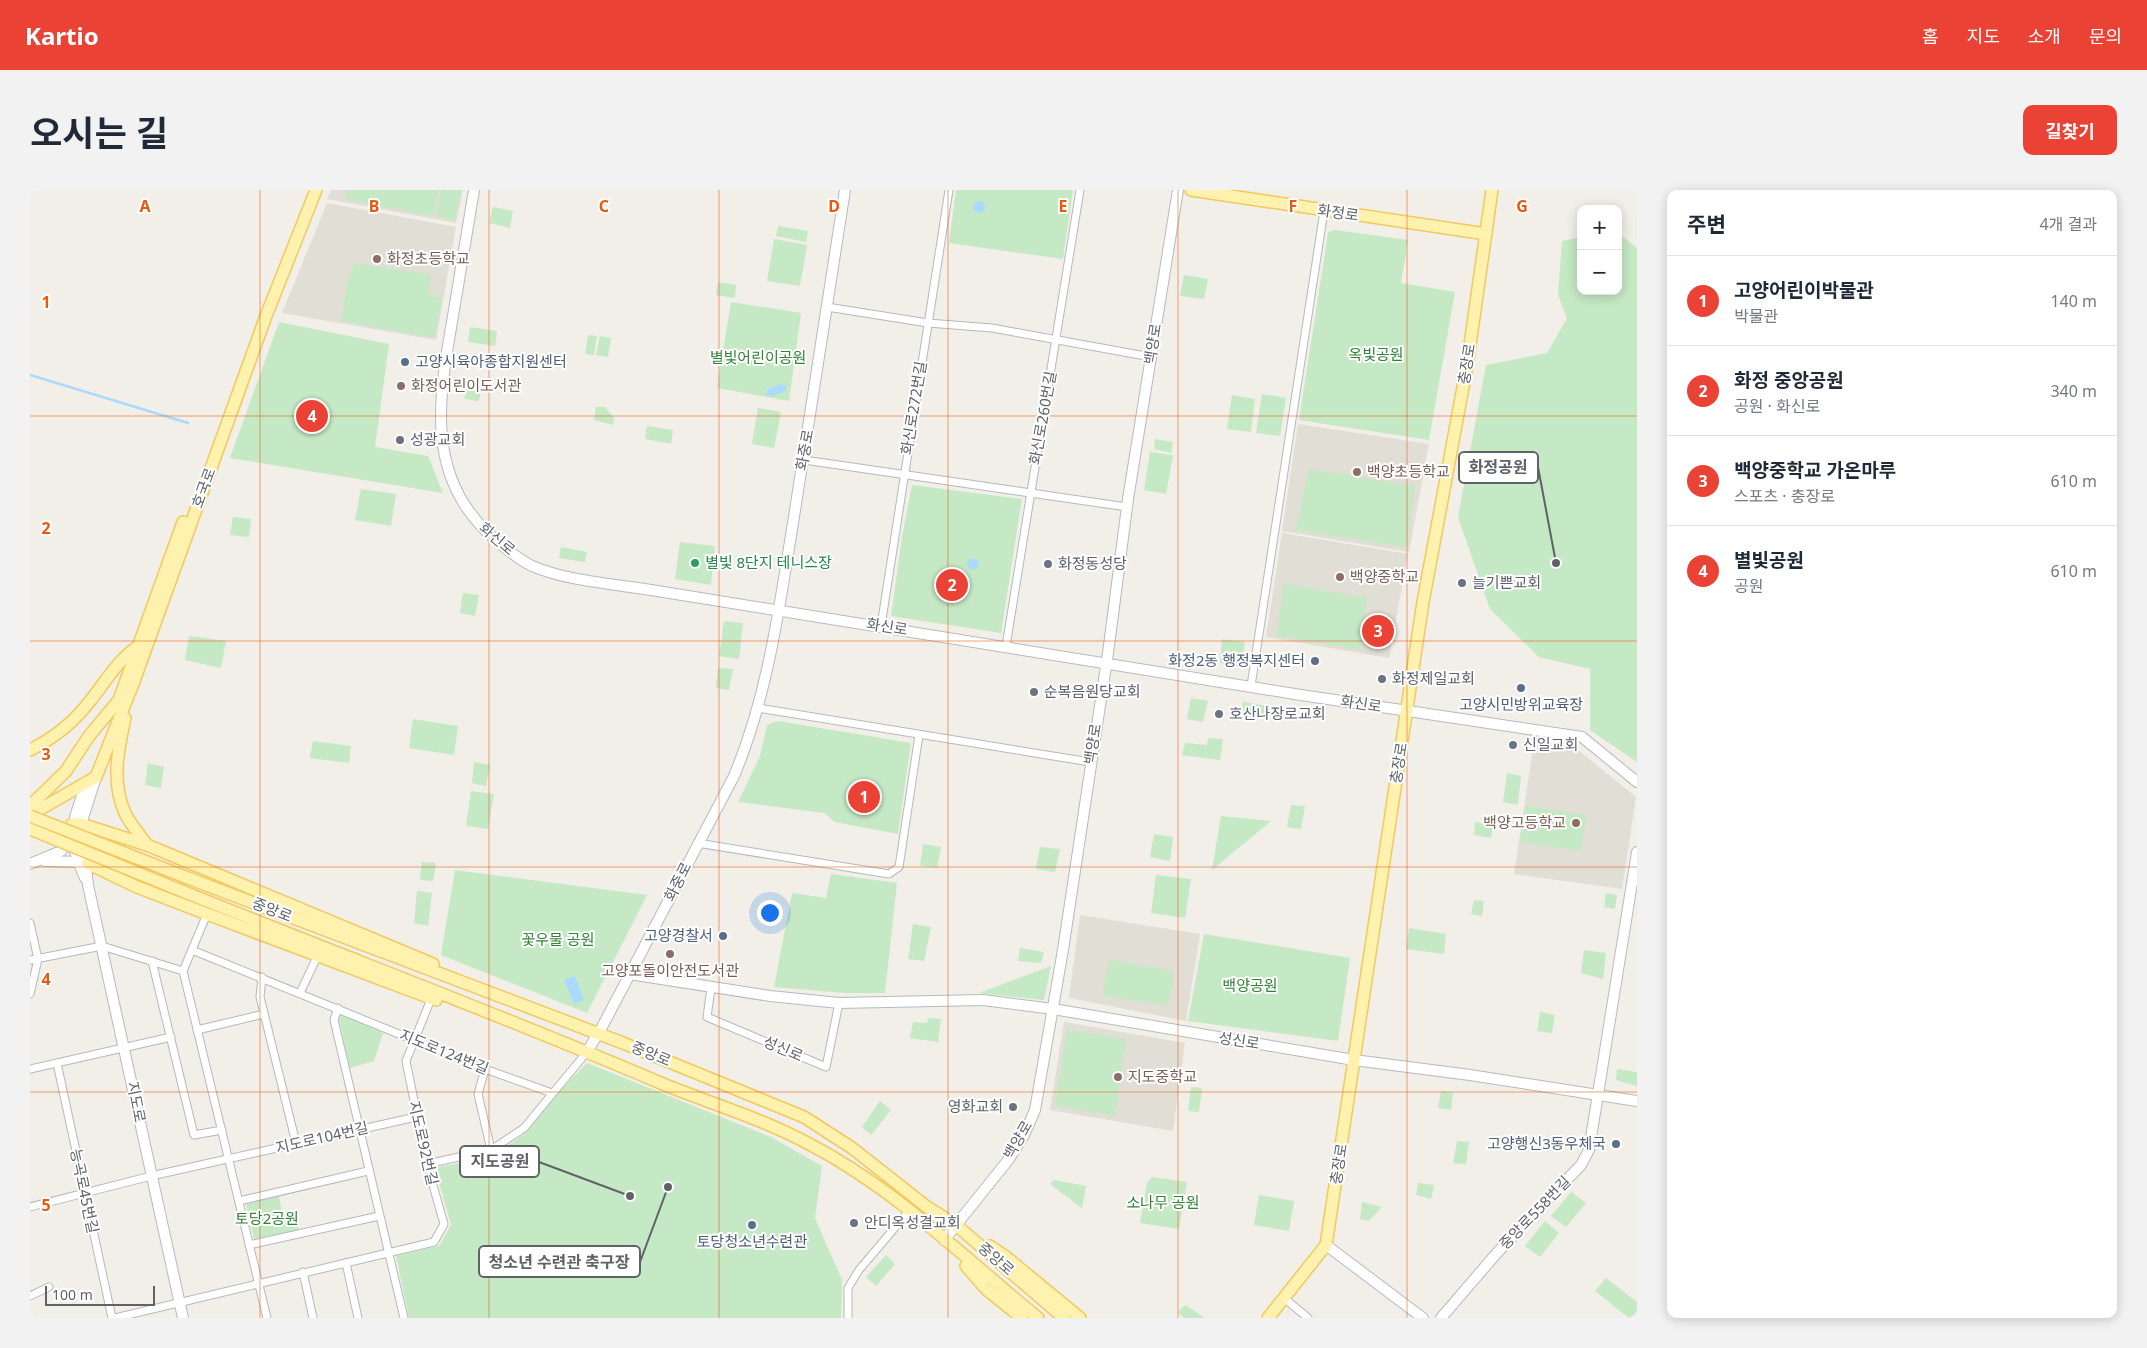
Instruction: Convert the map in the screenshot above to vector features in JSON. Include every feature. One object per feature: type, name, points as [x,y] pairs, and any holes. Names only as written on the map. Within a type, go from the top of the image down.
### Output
[{"type":"main road","name":"호국로","points":[[92,779],[136,648],[307,190]]},
{"type":"main road","name":"호국로","points":[[92,779],[133,684],[266,316],[316,190]]},
{"type":"main road","name":"화신로","points":[[474,190],[440,394],[441,437],[450,472],[461,499],[477,522],[498,542],[532,566],[590,580],[1407,711],[1582,737],[1637,782]]},
{"type":"main road","name":"화중로","points":[[587,1052],[734,776],[748,742],[758,708],[779,610],[845,190]]},
{"type":"main road","name":"백양로","points":[[944,1240],[1009,1159],[1024,1135],[1035,1110],[1053,1009],[1106,662],[1127,507],[1178,190]]},
{"type":"main road","name":"화정로","points":[[1191,190],[1486,234]]},
{"type":"main road","name":"충장로","points":[[1268,1318],[1326,1245],[1423,602],[1467,366],[1492,190]]},
{"type":"main road","points":[[30,750],[66,728],[90,702],[122,658],[136,648]]},
{"type":"main road","points":[[133,684],[118,752],[116,785],[125,814],[147,845]]},
{"type":"main road","name":"호국로","points":[[30,806],[66,771],[89,736],[119,700]]},
{"type":"main road","points":[[30,815],[92,779]]},
{"type":"main road","name":"지도로","points":[[80,860],[76,824],[92,779]]},
{"type":"main road","name":"중앙로","points":[[30,815],[804,1116],[852,1148],[928,1207],[956,1225],[1064,1318]]},
{"type":"main road","points":[[76,824],[147,845],[286,904],[359,932],[514,1002]]},
{"type":"main road","points":[[37,860],[61,851],[73,837],[76,824]]},
{"type":"main road","points":[[37,860],[58,846],[76,824]]},
{"type":"main road","name":"중앙로","points":[[30,829],[182,892],[777,1128],[811,1145],[870,1182],[909,1211],[1038,1318]]},
{"type":"main road","name":"지도로","points":[[73,837],[88,885],[102,946],[183,1318]]},
{"type":"main road","name":"중앙로558번길","points":[[1441,1318],[1496,1254],[1581,1165],[1589,1150],[1637,852]]},
{"type":"main road","points":[[37,860],[80,860],[137,887],[317,957],[431,999],[489,1013]]},
{"type":"main road","points":[[37,860],[63,864],[76,871],[88,885]]},
{"type":"main road","name":"성신로","points":[[629,974],[710,988],[839,1003],[983,1000],[1053,1009],[1354,1060],[1598,1093],[1637,1101]]},
{"type":"main road","points":[[956,1225],[1006,1257],[1080,1318]]},
{"type":"main road","points":[[944,1240],[986,1289],[1022,1318]]},
{"type":"main road","points":[[1326,1245],[1423,1318]]},
{"type":"street","name":"화신로272번길","points":[[881,626],[903,475],[950,190]]},
{"type":"street","name":"화신로260번길","points":[[1006,646],[1080,190]]},
{"type":"street","points":[[1251,686],[1324,211]]},
{"type":"street","points":[[827,306],[928,323],[992,328],[1151,357]]},
{"type":"street","points":[[804,460],[1127,507]]},
{"type":"street","points":[[758,708],[1090,762]]},
{"type":"street","points":[[697,843],[888,874],[899,867],[919,735]]},
{"type":"street","points":[[206,914],[184,971],[267,1318]]},
{"type":"street","points":[[30,923],[34,959],[30,994]]},
{"type":"street","points":[[34,959],[102,946],[184,971]]},
{"type":"street","name":"지도로124번길","points":[[192,950],[485,1069],[552,1093]]},
{"type":"street","points":[[300,993],[317,957]]},
{"type":"street","points":[[152,961],[194,1135],[222,1130]]},
{"type":"street","points":[[262,977],[260,997],[296,1143]]},
{"type":"street","name":"성신로","points":[[710,988],[707,1017],[826,1067],[839,1003]]},
{"type":"street","name":"지도로92번길","points":[[114,1318],[179,1301],[434,1242],[444,1224],[416,1117],[406,1061],[431,999]]},
{"type":"street","points":[[338,1008],[334,1020],[387,1253],[404,1318]]},
{"type":"street","points":[[198,1030],[264,1014]]},
{"type":"street","points":[[30,1069],[170,1037]]},
{"type":"street","points":[[427,1164],[491,1150],[524,1128],[587,1052]]},
{"type":"street","name":"능곡로45번길","points":[[57,1063],[84,1194],[114,1318]]},
{"type":"street","points":[[485,1069],[478,1094],[491,1150]]},
{"type":"street","name":"지도로104번길","points":[[30,1207],[151,1176],[416,1117]]},
{"type":"street","points":[[239,1201],[368,1171]]},
{"type":"street","points":[[848,1318],[848,1288],[859,1270],[909,1211]]},
{"type":"street","points":[[250,1245],[379,1216]]},
{"type":"street","points":[[346,1263],[358,1318]]},
{"type":"street","points":[[304,1272],[313,1318]]},
{"type":"street","points":[[30,1296],[49,1287]]},
{"type":"street","points":[[1284,1298],[1308,1318]]},
{"type":"shaded area","points":[[331,190],[463,190],[456,223],[327,199]]},
{"type":"shaded area","name":"화정초등학교","points":[[327,203],[456,227],[436,340],[282,313]]},
{"type":"shaded area","name":"백양초등학교","points":[[1298,424],[1429,444],[1409,552],[1282,531]]},
{"type":"shaded area","name":"백양중학교","points":[[1282,533],[1408,554],[1389,658],[1266,637]]},
{"type":"shaded area","name":"백양고등학교","points":[[1534,742],[1578,750],[1636,797],[1622,889],[1514,874]]},
{"type":"shaded area","points":[[1080,915],[1200,934],[1186,1021],[1069,998]]},
{"type":"shaded area","name":"지도중학교","points":[[1064,1022],[1185,1043],[1173,1131],[1050,1110]]},
{"type":"green space","points":[[348,190],[439,190],[433,216],[344,199]]},
{"type":"green space","points":[[441,190],[461,190],[455,220],[436,216]]},
{"type":"green space","points":[[956,190],[1073,190],[1063,259],[949,243]]},
{"type":"green space","points":[[493,207],[513,211],[510,228],[489,223]]},
{"type":"green space","points":[[778,226],[808,231],[806,242],[776,236]]},
{"type":"green space","name":"옥빛공원","points":[[1335,230],[1408,240],[1401,283],[1455,292],[1429,440],[1299,420],[1328,232]]},
{"type":"green space","points":[[1622,236],[1637,248],[1637,762],[1590,730],[1590,669],[1539,657],[1490,609],[1458,517],[1486,365],[1547,353],[1567,318],[1558,295],[1562,241],[1577,238],[1577,295],[1622,295]]},
{"type":"green space","points":[[774,239],[807,245],[800,286],[767,281]]},
{"type":"green space","points":[[355,263],[431,275],[428,295],[442,298],[435,338],[341,321],[348,279]]},
{"type":"green space","points":[[1184,275],[1208,279],[1204,299],[1180,296]]},
{"type":"green space","points":[[718,282],[736,285],[735,298],[716,295]]},
{"type":"green space","name":"별빛어린이공원","points":[[731,302],[801,313],[789,401],[717,388]]},
{"type":"green space","points":[[279,322],[389,344],[375,447],[428,456],[443,493],[230,458]]},
{"type":"green space","points":[[470,327],[497,331],[495,346],[468,342]]},
{"type":"green space","points":[[588,335],[597,336],[594,355],[585,354]]},
{"type":"green space","points":[[600,336],[611,338],[608,357],[596,355]]},
{"type":"green space","points":[[468,383],[482,385],[479,401],[464,399]]},
{"type":"green space","points":[[1262,394],[1286,398],[1280,436],[1256,433]]},
{"type":"green space","points":[[1232,395],[1255,399],[1251,432],[1227,429]]},
{"type":"green space","points":[[596,407],[605,407],[614,418],[613,425],[594,420]]},
{"type":"green space","points":[[758,408],[781,412],[774,448],[752,444]]},
{"type":"green space","points":[[647,426],[673,430],[671,444],[645,439]]},
{"type":"green space","points":[[1155,439],[1173,442],[1171,453],[1154,449]]},
{"type":"green space","points":[[1150,452],[1173,455],[1166,494],[1144,490]]},
{"type":"green space","points":[[1309,469],[1415,486],[1406,547],[1296,530]]},
{"type":"green space","points":[[912,485],[1022,499],[1001,633],[891,616],[902,537]]},
{"type":"green space","points":[[361,489],[396,494],[391,526],[355,520]]},
{"type":"green space","points":[[233,517],[251,519],[249,537],[230,535]]},
{"type":"green space","name":"별빛 8단지 테니스장","points":[[680,542],[715,546],[711,585],[675,579]]},
{"type":"green space","points":[[561,547],[587,552],[585,562],[559,558]]},
{"type":"green space","points":[[1284,584],[1367,598],[1360,649],[1276,636]]},
{"type":"green space","points":[[463,593],[479,595],[475,616],[460,613]]},
{"type":"green space","points":[[724,621],[743,623],[739,659],[719,656]]},
{"type":"green space","points":[[189,636],[226,641],[221,668],[185,660]]},
{"type":"green space","points":[[1222,639],[1245,642],[1241,667],[1220,663]]},
{"type":"green space","points":[[718,668],[733,669],[729,690],[716,688]]},
{"type":"green space","points":[[1191,698],[1208,701],[1203,722],[1187,719]]},
{"type":"green space","points":[[1243,702],[1291,710],[1290,719],[1241,711]]},
{"type":"green space","points":[[413,719],[458,726],[454,755],[409,748]]},
{"type":"green space","points":[[778,721],[911,743],[898,834],[835,822],[824,813],[738,802],[760,756],[767,725]]},
{"type":"green space","points":[[1208,738],[1223,739],[1220,760],[1182,755],[1185,743],[1207,745]]},
{"type":"green space","points":[[313,741],[351,746],[349,763],[310,758]]},
{"type":"green space","points":[[474,762],[490,765],[486,786],[472,783]]},
{"type":"green space","points":[[148,763],[164,767],[161,788],[145,785]]},
{"type":"green space","points":[[1507,773],[1521,776],[1518,805],[1503,802]]},
{"type":"green space","points":[[471,791],[494,794],[488,829],[466,826]]},
{"type":"green space","points":[[1291,805],[1305,806],[1301,829],[1287,827]]},
{"type":"green space","points":[[1526,806],[1587,815],[1580,851],[1520,842]]},
{"type":"green space","points":[[1221,816],[1271,821],[1212,870]]},
{"type":"green space","points":[[1475,822],[1493,825],[1491,838],[1474,835]]},
{"type":"green space","points":[[1154,834],[1173,837],[1170,861],[1150,857]]},
{"type":"green space","points":[[923,844],[941,847],[937,868],[920,865]]},
{"type":"green space","points":[[1040,847],[1060,849],[1055,872],[1036,869]]},
{"type":"green space","points":[[422,862],[436,863],[433,881],[420,880]]},
{"type":"green space","name":"꽃우물 공원","points":[[455,870],[647,895],[587,1013],[441,955]]},
{"type":"green space","points":[[831,874],[897,883],[885,993],[845,993],[774,987],[792,893],[826,898]]},
{"type":"green space","points":[[1156,875],[1191,879],[1185,918],[1151,913]]},
{"type":"green space","points":[[417,891],[432,893],[428,926],[414,923]]},
{"type":"green space","points":[[1606,893],[1617,895],[1615,909],[1604,907]]},
{"type":"green space","points":[[1474,900],[1484,901],[1482,916],[1471,914]]},
{"type":"green space","points":[[913,924],[931,927],[924,961],[908,959]]},
{"type":"green space","points":[[1409,928],[1446,934],[1444,954],[1406,949]]},
{"type":"green space","name":"백양공원","points":[[1204,934],[1350,958],[1338,1041],[1188,1021]]},
{"type":"green space","points":[[1020,948],[1044,952],[1041,963],[1018,961]]},
{"type":"green space","points":[[1584,950],[1606,953],[1603,979],[1581,973]]},
{"type":"green space","points":[[1109,960],[1174,971],[1168,1006],[1102,995]]},
{"type":"green space","points":[[1051,966],[1044,1000],[979,993]]},
{"type":"green space","points":[[1540,1012],[1555,1015],[1552,1033],[1537,1031]]},
{"type":"green space","points":[[341,1014],[383,1033],[374,1061],[350,1068],[339,1020]]},
{"type":"green space","points":[[928,1018],[941,1019],[938,1042],[910,1038],[913,1022],[927,1023]]},
{"type":"green space","points":[[1067,1030],[1126,1039],[1115,1116],[1055,1106]]},
{"type":"green space","points":[[587,1063],[771,1137],[822,1166],[815,1218],[842,1280],[841,1318],[409,1318],[396,1256],[439,1246],[451,1225],[435,1168],[493,1156],[524,1134],[564,1086]]},
{"type":"green space","points":[[1617,1069],[1637,1072],[1637,1086],[1616,1080]]},
{"type":"green space","points":[[1191,1087],[1202,1088],[1199,1112],[1188,1111]]},
{"type":"green space","points":[[1441,1091],[1453,1093],[1451,1110],[1438,1108]]},
{"type":"green space","points":[[880,1101],[891,1110],[871,1135],[862,1127]]},
{"type":"green space","points":[[1457,1141],[1469,1142],[1466,1164],[1453,1163]]},
{"type":"green space","name":"소나무 공원","points":[[1152,1177],[1187,1182],[1179,1229],[1140,1223],[1147,1183]]},
{"type":"green space","points":[[1054,1180],[1086,1186],[1082,1208],[1050,1184]]},
{"type":"green space","points":[[1418,1183],[1434,1185],[1431,1199],[1416,1195]]},
{"type":"green space","points":[[1571,1192],[1586,1203],[1566,1227],[1551,1216]]},
{"type":"green space","points":[[1259,1195],[1294,1201],[1289,1231],[1254,1225]]},
{"type":"green space","name":"토당2공원","points":[[279,1196],[282,1213],[296,1211],[299,1230],[254,1239],[246,1204]]},
{"type":"green space","points":[[1362,1202],[1382,1207],[1369,1221],[1360,1219]]},
{"type":"green space","points":[[1545,1221],[1559,1233],[1540,1257],[1525,1246]]},
{"type":"green space","points":[[886,1255],[895,1264],[876,1286],[866,1277]]},
{"type":"green space","points":[[1606,1278],[1637,1302],[1637,1315],[1634,1318],[1629,1318],[1595,1291]]},
{"type":"green space","points":[[1185,1305],[1205,1318],[1184,1318],[1178,1312]]},
{"type":"water","points":[[977,201],[981,201],[985,207],[981,213],[977,213],[973,209],[973,205]]},
{"type":"water","points":[[781,384],[787,386],[784,392],[772,396],[766,395],[768,389]]},
{"type":"water","points":[[973,558],[979,564],[973,570],[967,564]]},
{"type":"water","points":[[575,976],[584,999],[574,1004],[564,980]]},
{"type":"waterway","points":[[30,375],[188,423]]},
{"type":"place","name":"화정초등학교","points":[[377,259]]},
{"type":"place","name":"고양시육아종합지원센터","points":[[405,362]]},
{"type":"place","name":"화정어린이도서관","points":[[401,386]]},
{"type":"place","name":"별빛공원","points":[[312,416]]},
{"type":"place","name":"성광교회","points":[[400,440]]},
{"type":"place","name":"백양초등학교","points":[[1357,472]]},
{"type":"place","name":"별빛 8단지 테니스장","points":[[695,563]]},
{"type":"place","name":"화정공원","points":[[1556,563]]},
{"type":"place","name":"화정동성당","points":[[1048,564]]},
{"type":"place","name":"백양중학교","points":[[1340,577]]},
{"type":"place","name":"늘기쁜교회","points":[[1462,583]]},
{"type":"place","name":"화정 중앙공원","points":[[952,585]]},
{"type":"place","name":"백양중학교 가온마루","points":[[1378,631]]},
{"type":"place","name":"화정2동 행정복지센터","points":[[1315,661]]},
{"type":"place","name":"화정제일교회","points":[[1382,679]]},
{"type":"place","name":"고양시민방위교육장","points":[[1521,688]]},
{"type":"place","name":"순복음원당교회","points":[[1034,692]]},
{"type":"place","name":"호산나장로교회","points":[[1219,714]]},
{"type":"place","name":"신일교회","points":[[1513,745]]},
{"type":"place","name":"고양어린이박물관","points":[[864,797]]},
{"type":"place","name":"백양고등학교","points":[[1576,823]]},
{"type":"place","name":"고양경찰서","points":[[723,936]]},
{"type":"place","name":"고양포돌이안전도서관","points":[[670,954]]},
{"type":"place","name":"지도중학교","points":[[1118,1077]]},
{"type":"place","name":"영화교회","points":[[1013,1107]]},
{"type":"place","name":"고양행신3동우체국","points":[[1616,1144]]},
{"type":"place","name":"청소년 수련관 축구장","points":[[668,1187]]},
{"type":"place","name":"지도공원","points":[[630,1196]]},
{"type":"place","name":"안디옥성결교회","points":[[854,1223]]},
{"type":"place","name":"토당청소년수련관","points":[[752,1225]]}]
